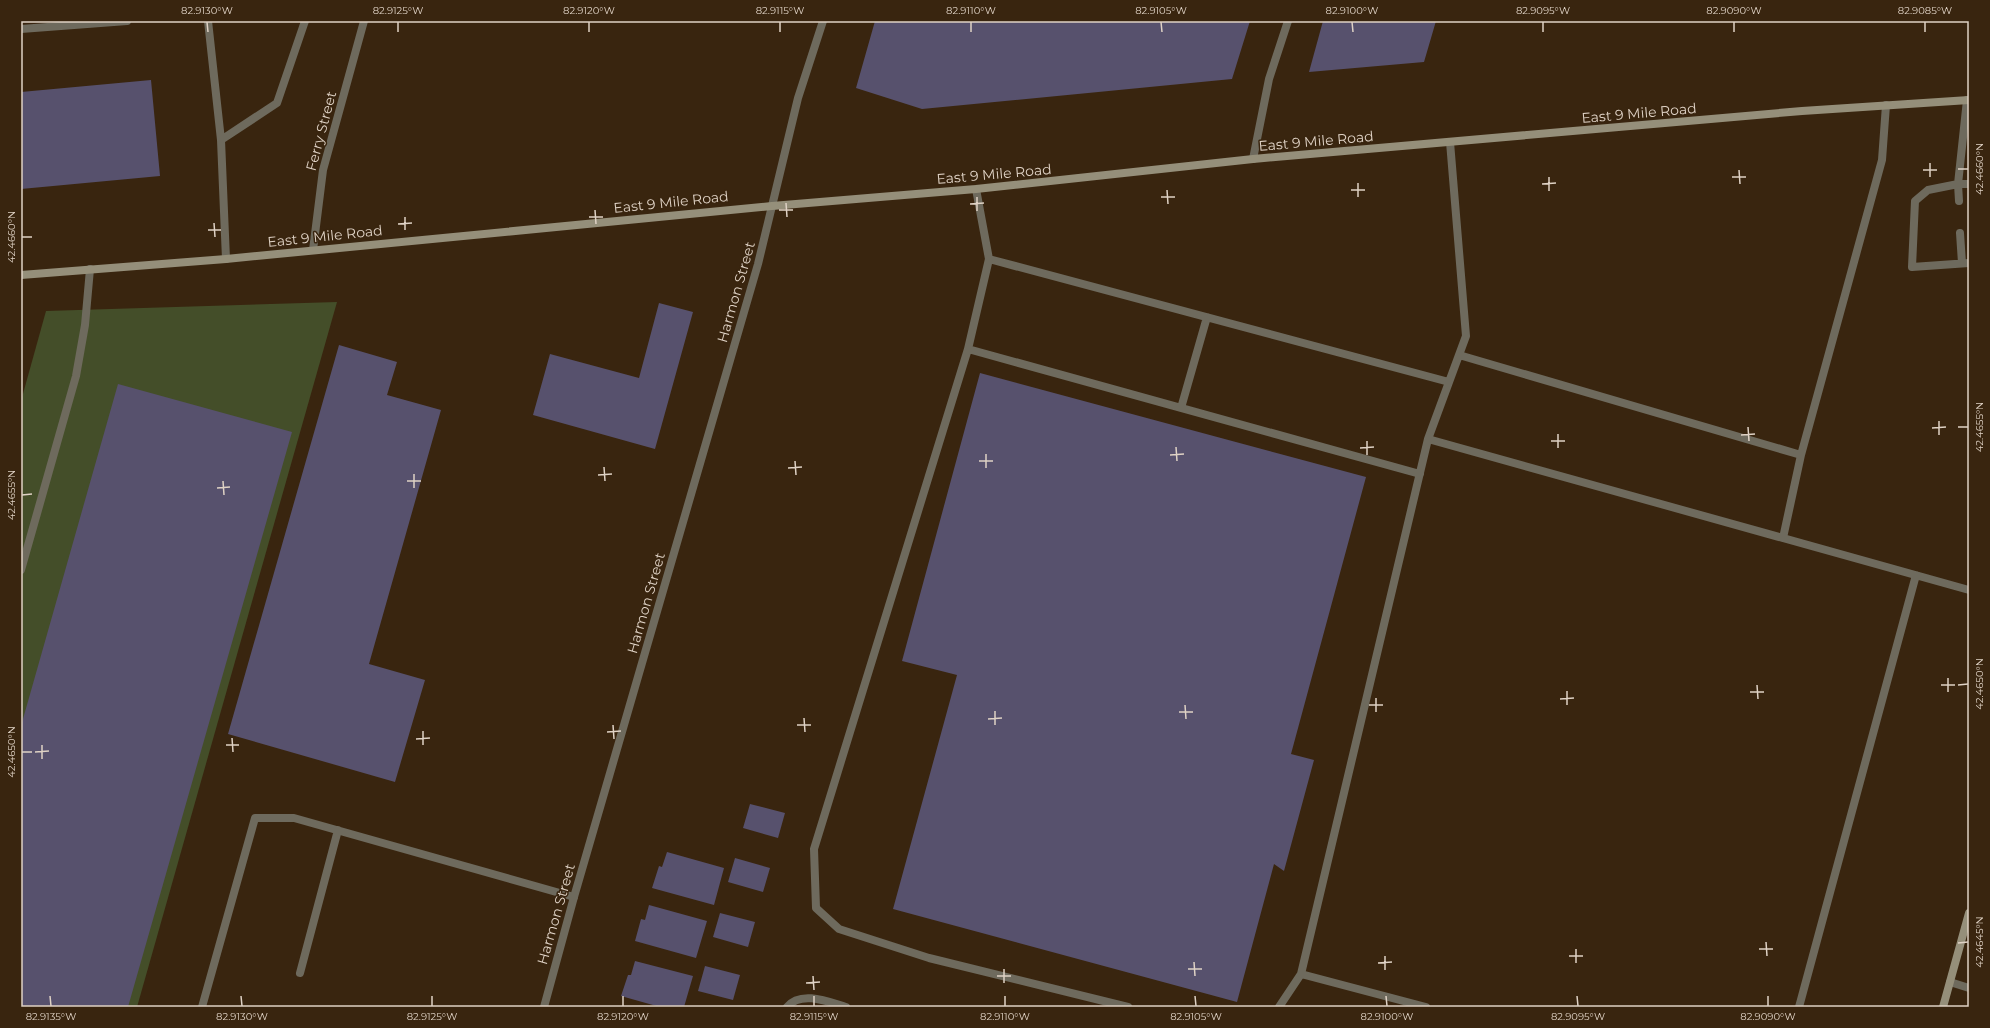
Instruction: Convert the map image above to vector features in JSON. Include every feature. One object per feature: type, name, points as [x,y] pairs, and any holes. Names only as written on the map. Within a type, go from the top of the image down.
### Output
[{"type":"main road","name":"East 9 Mile Road","points":[[21,275],[226,259],[772,206],[976,189],[1253,159],[1802,111],[1968,100]]},
{"type":"main road","points":[[1943,1007],[1969,913]]},
{"type":"street","points":[[21,29],[127,21]]},
{"type":"street","points":[[208,21],[221,140],[226,259]]},
{"type":"street","points":[[221,140],[277,103],[305,21]]},
{"type":"street","name":"Ferry Street","points":[[313,250],[323,170],[364,21]]},
{"type":"street","name":"Harmon Street","points":[[544,1007],[574,896],[758,264],[798,98],[824,21]]},
{"type":"street","points":[[1253,159],[1269,79],[1288,21]]},
{"type":"street","points":[[1959,201],[1958,184],[1968,100]]},
{"type":"street","points":[[1783,538],[1801,455],[1882,160],[1886,105]]},
{"type":"street","points":[[1278,1007],[1301,974],[1428,439],[1466,336],[1450,142]]},
{"type":"street","points":[[1960,233],[1965,263],[1912,267],[1915,201],[1928,190],[1958,184],[1969,184]]},
{"type":"street","points":[[976,189],[989,259],[968,349],[814,850],[816,908],[838,929],[929,958],[1128,1007]]},
{"type":"street","points":[[989,259],[1449,382]]},
{"type":"street","points":[[21,570],[76,376],[85,325],[90,269]]},
{"type":"street","points":[[1181,408],[1207,317]]},
{"type":"street","points":[[968,349],[1420,474]]},
{"type":"street","points":[[1459,355],[1801,455]]},
{"type":"street","points":[[1428,439],[1969,590]]},
{"type":"street","points":[[1799,1007],[1916,575]]},
{"type":"street","points":[[202,1007],[255,818],[294,818],[574,896]]},
{"type":"street","points":[[300,973],[338,830]]},
{"type":"street","points":[[1301,974],[1426,1007]]},
{"type":"street","points":[[1950,982],[1969,988]]},
{"type":"street","points":[[787,1007],[790,1003],[806,998],[821,999],[846,1007]]},
{"type":"green space","points":[[337,302],[137,1007],[21,1007],[21,401],[46,311]]},
{"type":"building","points":[[875,21],[1250,21],[1232,79],[922,109],[856,88]]},
{"type":"building","points":[[1323,21],[1436,21],[1424,62],[1309,72]]},
{"type":"building","points":[[151,80],[160,176],[21,189],[21,92]]},
{"type":"building","points":[[659,303],[693,312],[655,449],[533,415],[550,354],[639,378]]},
{"type":"building","points":[[339,345],[397,362],[387,395],[441,410],[369,664],[425,680],[395,782],[228,734]]},
{"type":"building","points":[[980,373],[1366,477],[1291,754],[1314,760],[1284,871],[1274,864],[1237,1002],[893,909],[957,675],[902,661]]},
{"type":"building","points":[[118,384],[292,432],[128,1007],[21,1007],[21,726]]},
{"type":"building","points":[[750,804],[785,813],[778,838],[743,828]]},
{"type":"building","points":[[667,852],[724,868],[714,905],[652,888],[659,866],[662,867]]},
{"type":"building","points":[[735,858],[770,868],[763,892],[728,882]]},
{"type":"building","points":[[649,905],[707,921],[696,958],[635,941],[641,919],[645,920]]},
{"type":"building","points":[[720,913],[755,922],[748,947],[713,937]]},
{"type":"building","points":[[635,961],[693,976],[684,1007],[660,1007],[621,996],[628,975],[631,975]]},
{"type":"building","points":[[705,966],[740,975],[733,1000],[698,991]]}]
